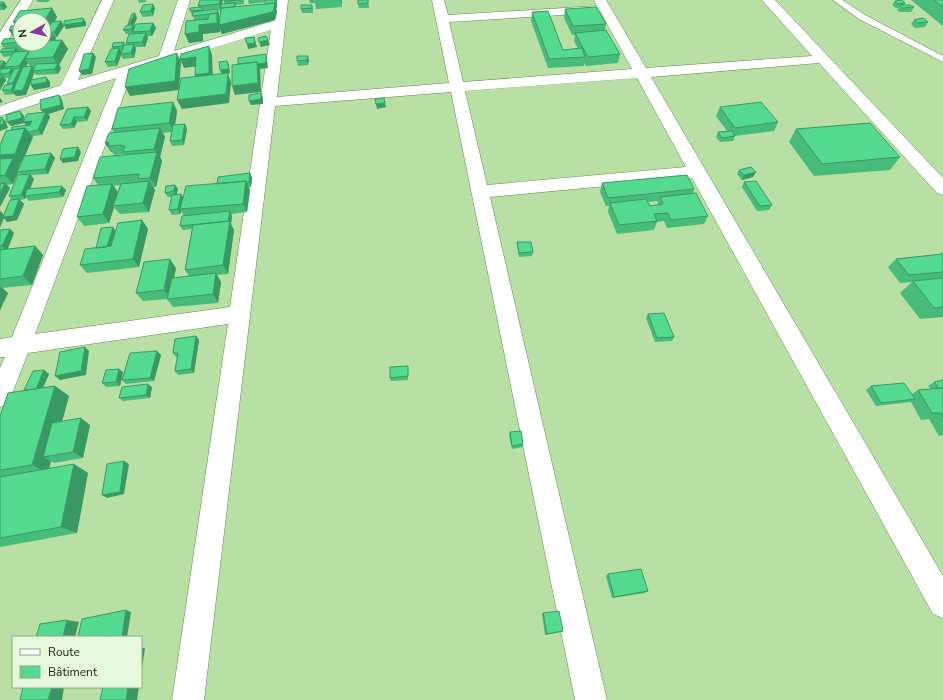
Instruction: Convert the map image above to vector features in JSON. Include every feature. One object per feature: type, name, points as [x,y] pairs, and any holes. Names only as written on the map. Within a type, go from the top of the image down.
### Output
[{"type":"street","points":[[2,35],[27,0]]},
{"type":"street","points":[[67,88],[108,0]]},
{"type":"street","points":[[165,58],[184,0]]},
{"type":"street","points":[[188,700],[282,0]]},
{"type":"street","points":[[768,0],[943,189]]},
{"type":"street","points":[[591,700],[440,9],[603,4],[943,604]]},
{"type":"street","points":[[0,112],[67,88],[278,24]]},
{"type":"street","points":[[268,102],[822,58]]},
{"type":"street","points":[[0,397],[10,346],[126,70]]},
{"type":"street","points":[[480,192],[698,172]]},
{"type":"street","points":[[10,346],[240,314]]},
{"type":"lane","points":[[837,0],[862,18],[943,60]]},
{"type":"building","points":[[200,0],[220,0],[219,4],[198,6]]},
{"type":"building","points":[[265,0],[276,0],[275,5],[275,3],[265,4]]},
{"type":"building","points":[[358,0],[368,0],[368,3],[358,4]]},
{"type":"building","points":[[902,0],[905,3],[898,4],[895,1]]},
{"type":"building","points":[[934,0],[943,0],[943,7]]},
{"type":"building","points":[[235,3],[234,7],[221,8],[220,11],[221,4]]},
{"type":"building","points":[[275,3],[273,12],[219,25],[221,8]]},
{"type":"building","points":[[153,4],[151,11],[140,12],[143,5]]},
{"type":"building","points":[[301,5],[312,5],[312,8],[301,9]]},
{"type":"building","points":[[900,5],[910,5],[914,7],[903,8]]},
{"type":"building","points":[[202,7],[202,10],[190,11],[190,8]]},
{"type":"building","points":[[597,7],[606,24],[573,26],[565,9]]},
{"type":"building","points":[[52,8],[50,12],[20,11]]},
{"type":"building","points":[[218,9],[217,14],[192,16],[193,12]]},
{"type":"building","points":[[548,11],[563,50],[582,48],[585,57],[549,59],[532,12]]},
{"type":"building","points":[[135,13],[130,23],[128,24],[132,14]]},
{"type":"building","points":[[217,13],[217,23],[199,25],[199,32],[185,34],[186,21],[208,19],[209,14]]},
{"type":"building","points":[[83,18],[83,22],[64,25],[64,21]]},
{"type":"building","points":[[923,18],[928,22],[918,23],[914,20]]},
{"type":"building","points":[[61,21],[54,32],[52,32],[52,22]]},
{"type":"building","points":[[153,23],[150,31],[132,32],[136,24]]},
{"type":"building","points":[[127,25],[134,25],[131,29],[123,30]]},
{"type":"building","points":[[606,30],[620,54],[588,57],[575,33]]},
{"type":"building","points":[[146,33],[142,42],[126,43],[129,34]]},
{"type":"building","points":[[266,36],[268,40],[259,42],[258,38]]},
{"type":"building","points":[[254,37],[255,43],[247,44],[245,38]]},
{"type":"building","points":[[12,38],[12,43],[1,44],[4,39]]},
{"type":"building","points":[[62,40],[53,57],[25,59],[29,52],[52,52],[52,41]]},
{"type":"building","points":[[124,42],[122,46],[112,47],[113,43]]},
{"type":"building","points":[[134,44],[131,53],[121,54],[124,45]]},
{"type":"building","points":[[209,46],[209,73],[195,75],[196,57],[180,59],[181,54]]},
{"type":"building","points":[[12,48],[12,51],[0,52],[2,49]]},
{"type":"building","points":[[119,48],[115,61],[105,62],[111,49]]},
{"type":"building","points":[[14,52],[28,52],[19,66],[4,67]]},
{"type":"building","points":[[93,53],[89,69],[79,71],[84,54]]},
{"type":"building","points":[[177,53],[175,81],[125,87],[129,69]]},
{"type":"building","points":[[266,54],[266,63],[258,64],[257,62],[238,64],[238,58]]},
{"type":"building","points":[[297,56],[308,56],[307,60],[297,61]]},
{"type":"building","points":[[0,61],[4,61],[0,68]]},
{"type":"building","points":[[227,61],[229,69],[220,70],[219,62]]},
{"type":"building","points":[[257,62],[258,83],[232,86],[232,65]]},
{"type":"building","points":[[58,63],[55,69],[33,71],[36,64]]},
{"type":"building","points":[[32,66],[23,90],[13,91],[23,67]]},
{"type":"building","points":[[12,68],[9,73],[0,74],[0,69]]},
{"type":"building","points":[[20,68],[13,83],[7,83],[14,69]]},
{"type":"building","points":[[228,73],[226,94],[177,100],[181,78]]},
{"type":"building","points":[[46,77],[47,82],[31,85],[31,80]]},
{"type":"building","points":[[14,84],[11,90],[2,90],[5,85]]},
{"type":"building","points":[[261,93],[261,99],[249,101],[249,95]]},
{"type":"building","points":[[59,95],[61,105],[41,110],[40,100]]},
{"type":"building","points":[[384,98],[385,103],[376,104],[375,99]]},
{"type":"building","points":[[173,102],[169,123],[112,129],[118,108]]},
{"type":"building","points":[[761,102],[778,122],[735,128],[720,107]]},
{"type":"building","points":[[88,107],[84,117],[74,117],[71,124],[60,125],[67,109]]},
{"type":"building","points":[[20,111],[22,118],[7,122],[6,115]]},
{"type":"building","points":[[46,112],[38,130],[28,132],[25,128],[11,130],[12,127],[30,125],[32,121],[23,122],[27,114]]},
{"type":"building","points":[[2,117],[4,124],[0,125],[0,118]]},
{"type":"building","points":[[870,123],[900,157],[822,164],[796,129]]},
{"type":"building","points":[[185,124],[182,140],[170,141],[173,125]]},
{"type":"building","points":[[25,128],[15,154],[0,155],[0,145],[6,131]]},
{"type":"building","points":[[160,128],[154,149],[123,152],[125,146],[108,146],[109,142],[105,143],[109,133]]},
{"type":"building","points":[[732,131],[735,136],[722,138],[718,132]]},
{"type":"building","points":[[78,147],[74,157],[60,159],[63,149]]},
{"type":"building","points":[[157,152],[150,178],[138,179],[139,174],[93,178],[100,157]]},
{"type":"building","points":[[51,153],[45,169],[17,172],[24,156]]},
{"type":"building","points":[[13,158],[5,175],[0,176],[0,159]]},
{"type":"building","points":[[751,167],[756,172],[744,175],[739,170]]},
{"type":"building","points":[[250,173],[249,182],[247,183],[246,181],[217,184],[218,177]]},
{"type":"building","points":[[30,174],[21,195],[9,196],[18,175]]},
{"type":"building","points":[[687,175],[694,189],[608,198],[602,183]]},
{"type":"building","points":[[149,181],[143,203],[113,206],[121,184]]},
{"type":"building","points":[[246,181],[243,204],[180,209],[186,186]]},
{"type":"building","points":[[756,181],[772,205],[760,206],[744,182]]},
{"type":"building","points":[[5,183],[0,194],[0,184]]},
{"type":"building","points":[[112,184],[103,214],[77,217],[87,186]]},
{"type":"building","points":[[175,185],[174,191],[165,193],[166,186]]},
{"type":"building","points":[[62,186],[59,192],[25,196],[27,189]]},
{"type":"building","points":[[696,193],[708,216],[671,220],[668,213],[654,214],[657,221],[619,225],[610,203],[646,199],[650,206],[663,204],[660,197]]},
{"type":"building","points":[[181,194],[178,209],[169,210],[172,195]]},
{"type":"building","points":[[19,199],[13,216],[3,217],[10,200]]},
{"type":"building","points":[[230,211],[228,221],[180,226],[182,216]]},
{"type":"building","points":[[142,220],[133,259],[80,265],[85,249],[111,246],[118,223]]},
{"type":"building","points":[[230,221],[223,265],[185,270],[193,225]]},
{"type":"building","points":[[113,227],[107,247],[96,248],[101,228]]},
{"type":"building","points":[[10,229],[2,246],[0,247],[0,230]]},
{"type":"building","points":[[517,242],[531,242],[533,252],[519,253]]},
{"type":"building","points":[[35,246],[23,276],[0,279],[0,250]]},
{"type":"building","points":[[943,254],[943,272],[909,275],[896,259]]},
{"type":"building","points":[[170,259],[164,290],[136,293],[144,262]]},
{"type":"building","points":[[216,273],[213,294],[167,299],[172,278]]},
{"type":"building","points":[[943,278],[943,307],[934,308],[913,281]]},
{"type":"building","points":[[664,313],[674,337],[657,338],[648,314]]},
{"type":"building","points":[[196,336],[191,369],[175,371],[178,353],[173,353],[175,339]]},
{"type":"building","points":[[85,347],[81,371],[55,376],[60,352]]},
{"type":"building","points":[[157,351],[150,378],[122,380],[130,353]]},
{"type":"building","points":[[408,366],[408,376],[390,378],[390,367]]},
{"type":"building","points":[[119,369],[116,382],[102,383],[106,370]]},
{"type":"building","points":[[44,370],[36,389],[24,390],[33,371]]},
{"type":"building","points":[[943,380],[943,388],[939,388],[934,382]]},
{"type":"building","points":[[904,383],[915,399],[881,403],[871,386]]},
{"type":"building","points":[[148,384],[146,395],[119,398],[122,387]]},
{"type":"building","points":[[55,386],[32,465],[0,470],[0,416],[8,393]]},
{"type":"building","points":[[943,388],[943,417],[940,413],[932,413],[918,390]]},
{"type":"building","points":[[81,418],[73,452],[43,457],[52,423]]},
{"type":"building","points":[[521,431],[523,444],[512,446],[510,432]]},
{"type":"building","points":[[124,461],[120,492],[102,495],[107,464]]},
{"type":"building","points":[[74,464],[61,527],[0,538],[0,477]]},
{"type":"building","points":[[641,569],[648,591],[614,597],[608,574]]},
{"type":"building","points":[[126,610],[122,636],[78,636],[82,619]]},
{"type":"building","points":[[559,611],[563,631],[547,634],[543,613]]},
{"type":"building","points":[[67,620],[63,636],[36,636],[40,624]]},
{"type":"building","points":[[23,688],[52,688],[48,700],[20,700]]},
{"type":"building","points":[[103,688],[128,688],[126,700],[100,700]]}]
